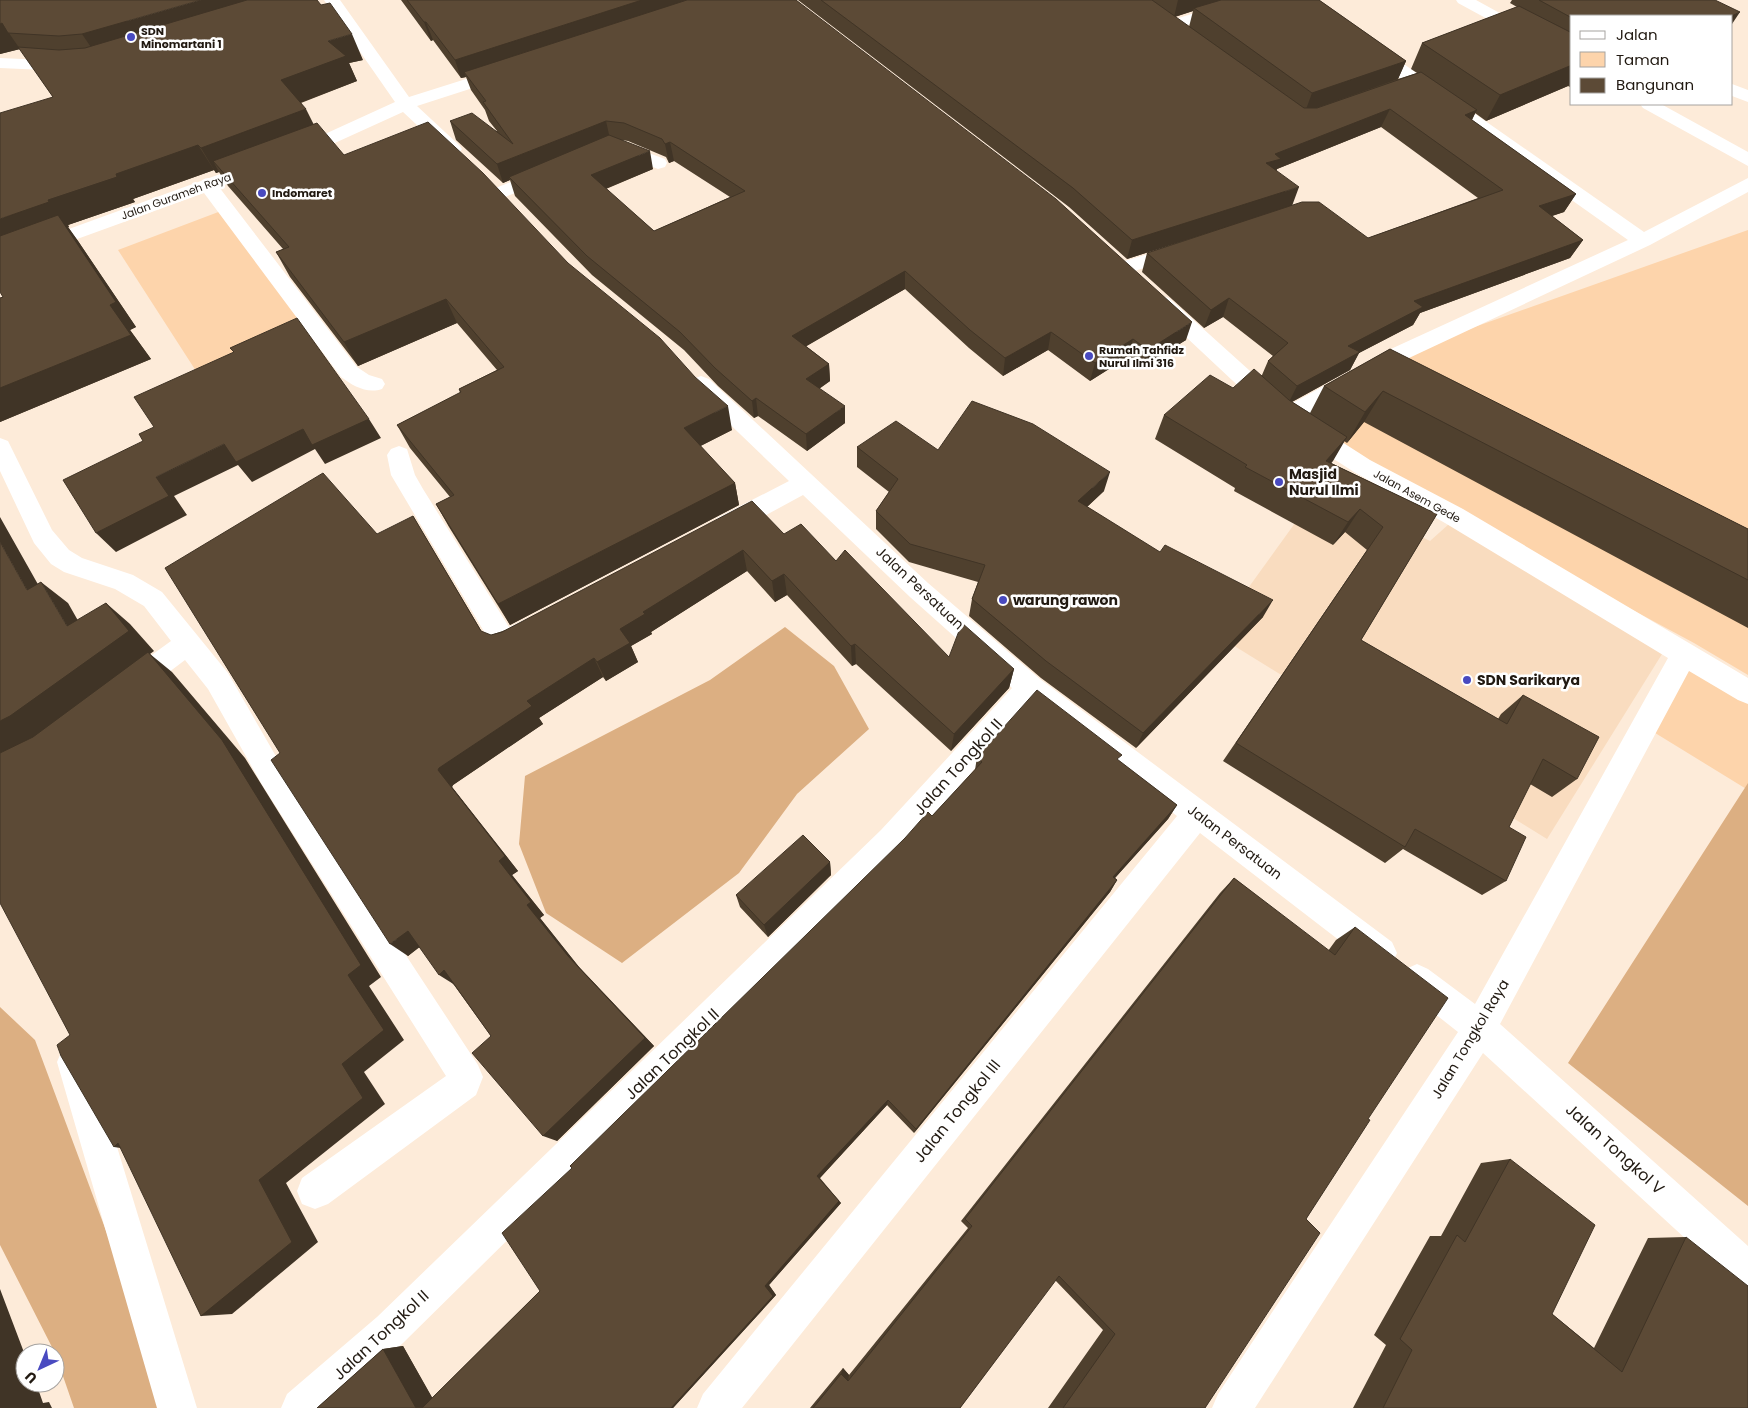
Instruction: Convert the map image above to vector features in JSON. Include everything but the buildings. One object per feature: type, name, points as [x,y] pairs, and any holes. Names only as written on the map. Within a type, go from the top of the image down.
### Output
[{"type":"street","points":[[332,0],[414,113],[486,180],[519,214]]},
{"type":"street","points":[[1188,36],[1166,21],[1252,0]]},
{"type":"street","points":[[1464,0],[1570,59]]},
{"type":"street","points":[[1487,29],[1505,22]]},
{"type":"street","points":[[1360,42],[1643,241]]},
{"type":"street","points":[[1390,63],[1408,57]]},
{"type":"street","points":[[0,63],[21,62],[79,68]]},
{"type":"street","name":"Jalan Gurameh Raya","points":[[0,261],[208,184],[414,113],[518,68]]},
{"type":"street","points":[[1397,88],[1416,81]]},
{"type":"street","points":[[1733,90],[1748,97]]},
{"type":"street","points":[[1651,105],[1748,160]]},
{"type":"street","points":[[603,150],[612,146],[622,147],[658,163]]},
{"type":"street","points":[[486,180],[560,168]]},
{"type":"street","points":[[208,184],[349,372],[362,381],[374,384]]},
{"type":"street","points":[[1286,417],[1402,353],[1643,241],[1748,184]]},
{"type":"street","name":"Jalan Asem Gede","points":[[1198,244],[1131,273],[1286,417],[1362,466],[1454,516],[1748,692]]},
{"type":"street","name":"Jalan Persatuan","points":[[682,363],[709,393],[919,590],[1030,687],[1480,1028]]},
{"type":"street","points":[[0,447],[43,536],[60,557],[73,565],[124,582],[153,599],[189,642],[218,681],[271,774],[467,1080],[315,1192]]},
{"type":"street","points":[[399,455],[404,475],[414,495],[504,642],[547,619]]},
{"type":"street","points":[[702,537],[806,483]]},
{"type":"street","points":[[112,699],[189,642]]},
{"type":"street","name":"Jalan Tongkol Raya","points":[[1232,1408],[1480,1028],[1684,655]]},
{"type":"street","name":"Jalan Tongkol II","points":[[301,1408],[390,1330],[892,840],[1030,687]]},
{"type":"street","name":"Jalan Tongkol III","points":[[718,1408],[1197,814]]},
{"type":"street","name":"Jalan Tongkol V","points":[[1480,1028],[1748,1271]]},
{"type":"street","points":[[74,1060],[177,1408]]},
{"type":"shaded area","name":"SDN Sarikarya","points":[[1321,487],[1430,541],[1449,524],[1667,646],[1547,839],[1215,634]]},
{"type":"shaded area","points":[[785,627],[834,666],[869,729],[797,794],[739,873],[622,963],[546,913],[519,844],[525,776],[710,680]]},
{"type":"shaded area","points":[[1748,783],[1748,1206],[1568,1063]]},
{"type":"shaded area","points":[[0,1007],[35,1040],[172,1408],[74,1408],[65,1382],[65,1343],[50,1343],[0,1245]]},
{"type":"green space","points":[[221,211],[305,323],[196,371],[118,250]]},
{"type":"green space","points":[[1748,230],[1748,675],[1694,643],[1322,443],[1401,353]]},
{"type":"green space","points":[[1687,666],[1748,701],[1748,790],[1634,720]]},
{"type":"place","name":"SDN Minomartani 1","points":[[131,37]]},
{"type":"place","name":"Indomaret","points":[[262,193]]},
{"type":"place","name":"Rumah Tahfidz Nurul Ilmi 316","points":[[1089,356]]},
{"type":"place","name":"Masjid Nurul Ilmi","points":[[1279,482]]},
{"type":"place","name":"warung rawon","points":[[1003,600]]},
{"type":"place","name":"SDN Sarikarya","points":[[1467,680]]}]
